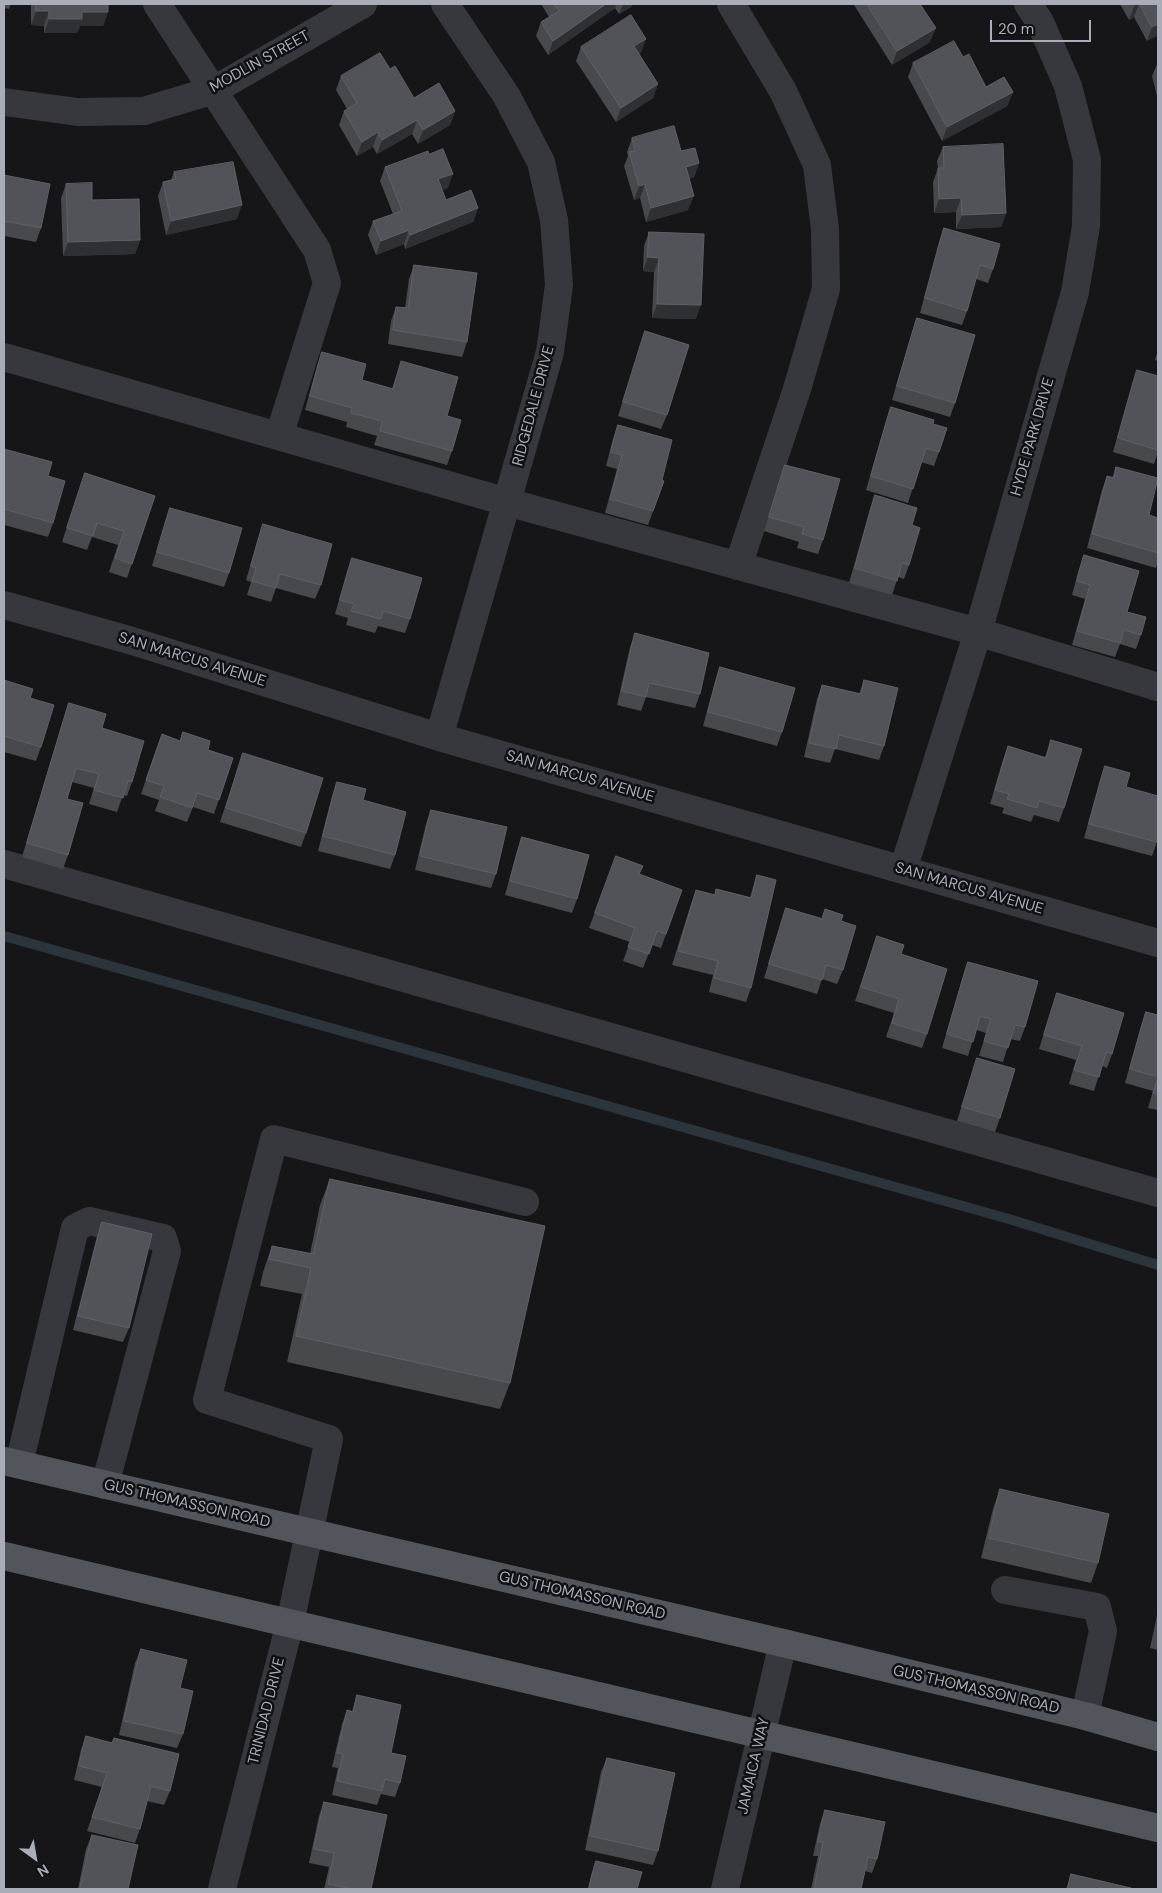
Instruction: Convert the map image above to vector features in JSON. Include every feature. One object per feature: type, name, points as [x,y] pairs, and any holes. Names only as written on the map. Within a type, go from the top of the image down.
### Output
[{"type":"main road","name":"GUS THOMASSON ROAD","points":[[11,1463],[1085,1716],[1158,1737]]},
{"type":"main road","points":[[4,1556],[1158,1828]]},
{"type":"street","points":[[157,4],[317,250],[327,284],[279,436]]},
{"type":"street","name":"MODLIN STREET","points":[[4,102],[78,112],[144,111],[214,90],[363,4]]},
{"type":"street","name":"RIDGEDALE DRIVE","points":[[439,737],[550,352],[559,285],[554,220],[541,162],[506,95],[445,4]]},
{"type":"street","points":[[732,4],[783,91],[817,165],[825,239],[826,289],[797,389],[738,566]]},
{"type":"street","name":"HYDE PARK DRIVE","points":[[903,870],[978,632],[1075,292],[1086,226],[1087,160],[1068,86],[1040,22],[1028,4]]},
{"type":"street","points":[[4,357],[507,502],[978,632],[1158,687]]},
{"type":"street","name":"SAN MARCUS AVENUE","points":[[4,605],[129,640],[439,737],[1158,943]]},
{"type":"street","points":[[4,864],[1158,1193]]},
{"type":"street","name":"TRINIDAD DRIVE","points":[[222,1889],[290,1623],[329,1439],[207,1400],[274,1140],[525,1202]]},
{"type":"street","points":[[11,1463],[75,1228],[89,1221],[163,1238],[167,1251],[105,1485]]},
{"type":"street","points":[[1005,1590],[1097,1608],[1103,1631],[1085,1716]]},
{"type":"street","name":"JAMAICA WAY","points":[[725,1889],[783,1644]]},
{"type":"building","points":[[36,4],[108,4],[108,12],[82,12],[82,19],[49,19],[49,11],[36,11]]},
{"type":"building","points":[[554,4],[606,4],[553,41],[541,22],[559,11]]},
{"type":"building","points":[[867,4],[920,4],[936,28],[897,51]]},
{"type":"building","points":[[1140,4],[1158,4],[1158,24],[1152,27]]},
{"type":"building","points":[[631,15],[646,39],[634,46],[658,84],[621,108],[581,47]]},
{"type":"building","points":[[954,41],[963,57],[969,54],[986,87],[1004,77],[1013,92],[947,127],[913,63]]},
{"type":"building","points":[[380,53],[390,69],[395,66],[414,98],[439,83],[455,111],[423,130],[417,120],[382,140],[378,132],[362,142],[344,111],[357,103],[341,76]]},
{"type":"building","points":[[674,126],[681,151],[695,148],[699,163],[686,167],[694,196],[651,208],[645,184],[639,186],[629,152],[635,151],[632,138]]},
{"type":"building","points":[[1003,144],[1006,213],[962,215],[961,198],[939,199],[938,168],[944,168],[943,147]]},
{"type":"building","points":[[443,149],[453,174],[438,179],[446,200],[471,190],[478,208],[410,235],[409,230],[381,241],[373,221],[402,211],[385,167],[428,151],[429,154]]},
{"type":"building","points":[[233,162],[242,205],[171,221],[163,182],[176,179],[174,172]]},
{"type":"building","points":[[4,175],[50,184],[41,228],[4,221]]},
{"type":"building","points":[[92,183],[92,200],[139,199],[140,240],[68,242],[66,184]]},
{"type":"building","points":[[944,228],[1000,244],[993,269],[980,265],[967,311],[925,298]]},
{"type":"building","points":[[649,232],[704,234],[701,305],[657,304],[659,258],[648,257]]},
{"type":"building","points":[[414,265],[477,273],[467,342],[393,330],[396,307],[408,308]]},
{"type":"building","points":[[917,318],[975,335],[955,403],[897,386]]},
{"type":"building","points":[[645,331],[689,345],[667,415],[623,402]]},
{"type":"building","points":[[322,352],[366,364],[362,380],[393,389],[401,361],[458,377],[447,416],[461,420],[452,451],[380,431],[382,421],[351,413],[352,408],[310,396]]},
{"type":"building","points":[[1137,370],[1158,376],[1158,450],[1118,438]]},
{"type":"building","points":[[891,407],[934,420],[933,424],[947,428],[939,452],[926,448],[913,489],[871,476]]},
{"type":"building","points":[[618,425],[672,440],[662,480],[664,481],[653,511],[610,499],[622,455],[611,452]]},
{"type":"building","points":[[4,449],[52,462],[48,476],[65,481],[53,523],[4,509]]},
{"type":"building","points":[[785,465],[840,479],[823,540],[802,534],[804,527],[769,517]]},
{"type":"building","points":[[1116,467],[1158,478],[1149,515],[1158,518],[1158,553],[1092,534],[1107,476],[1114,478]]},
{"type":"building","points":[[85,473],[155,496],[132,564],[115,558],[124,531],[97,523],[93,536],[67,528]]},
{"type":"building","points":[[875,495],[917,508],[912,525],[920,528],[909,565],[902,563],[897,581],[855,568]]},
{"type":"building","points":[[170,508],[242,528],[229,573],[157,552]]},
{"type":"building","points":[[263,524],[332,544],[321,585],[280,574],[276,588],[252,581],[256,568],[251,566]]},
{"type":"building","points":[[1084,555],[1139,571],[1127,612],[1146,617],[1141,635],[1124,630],[1120,643],[1077,631],[1090,585],[1077,581]]},
{"type":"building","points":[[352,558],[422,578],[410,619],[383,611],[381,619],[351,611],[354,604],[340,600]]},
{"type":"building","points":[[635,633],[709,653],[700,694],[649,683],[646,697],[622,691]]},
{"type":"building","points":[[720,667],[795,688],[782,732],[708,712]]},
{"type":"building","points":[[4,680],[33,689],[30,698],[54,705],[41,747],[4,736]]},
{"type":"building","points":[[864,680],[898,688],[884,746],[839,735],[836,749],[809,743],[822,685],[861,694]]},
{"type":"building","points":[[69,703],[106,714],[102,728],[144,741],[132,782],[128,781],[123,798],[94,790],[99,774],[76,768],[67,799],[83,803],[68,855],[27,843]]},
{"type":"building","points":[[183,732],[210,741],[208,750],[233,758],[219,800],[197,793],[192,808],[160,797],[164,786],[146,780],[162,734],[180,741]]},
{"type":"building","points":[[1051,740],[1082,749],[1064,808],[1039,801],[1037,808],[1007,799],[1009,794],[995,790],[1008,746],[1046,758]]},
{"type":"building","points":[[243,753],[323,778],[306,833],[226,808]]},
{"type":"building","points":[[1105,766],[1130,773],[1126,787],[1158,796],[1157,842],[1089,824]]},
{"type":"building","points":[[337,782],[366,789],[363,800],[406,812],[395,855],[323,836]]},
{"type":"building","points":[[431,810],[507,827],[496,874],[420,856]]},
{"type":"building","points":[[522,837],[589,855],[577,899],[510,881]]},
{"type":"building","points":[[616,856],[643,866],[639,874],[682,890],[666,934],[657,931],[649,954],[628,947],[635,928],[595,913]]},
{"type":"building","points":[[757,875],[776,880],[751,988],[714,978],[718,961],[678,951],[696,890],[715,895],[716,889],[751,898]]},
{"type":"building","points":[[786,908],[822,919],[825,909],[843,915],[841,921],[856,926],[843,970],[826,965],[822,980],[769,964]]},
{"type":"building","points":[[877,936],[904,945],[901,954],[947,969],[927,1034],[892,1023],[899,999],[861,987]]},
{"type":"building","points":[[968,962],[1038,981],[1025,1027],[1015,1025],[1008,1048],[984,1041],[991,1019],[980,1016],[973,1042],[947,1034]]},
{"type":"building","points":[[1057,993],[1124,1013],[1112,1054],[1106,1052],[1099,1077],[1074,1070],[1082,1046],[1044,1035]]},
{"type":"building","points":[[1146,1012],[1158,1015],[1158,1077],[1130,1069]]},
{"type":"building","points":[[977,1058],[1015,1069],[1000,1118],[962,1107]]},
{"type":"building","points":[[1158,1077],[1158,1095],[1153,1093]]},
{"type":"building","points":[[330,1179],[545,1226],[510,1383],[296,1336],[311,1268],[269,1259],[272,1246],[313,1254]]},
{"type":"building","points":[[102,1222],[152,1234],[129,1328],[78,1316]]},
{"type":"building","points":[[1000,1489],[1109,1514],[1098,1563],[989,1538]]},
{"type":"building","points":[[141,1649],[187,1660],[180,1688],[193,1691],[183,1734],[124,1721]]},
{"type":"building","points":[[357,1695],[401,1705],[391,1753],[406,1756],[400,1783],[385,1779],[382,1791],[337,1781],[343,1754],[337,1753],[347,1710],[353,1712]]},
{"type":"building","points":[[86,1736],[112,1743],[114,1738],[179,1754],[170,1791],[151,1786],[140,1829],[92,1817],[107,1773],[79,1766]]},
{"type":"building","points":[[607,1758],[675,1773],[658,1851],[590,1836]]},
{"type":"building","points":[[324,1802],[387,1815],[371,1889],[353,1889],[328,1884],[334,1853],[314,1849]]},
{"type":"building","points":[[825,1810],[885,1822],[877,1859],[868,1857],[861,1889],[814,1889],[823,1842],[818,1842]]},
{"type":"building","points":[[92,1835],[138,1845],[128,1889],[80,1889]]},
{"type":"building","points":[[596,1861],[642,1872],[637,1889],[589,1889]]},
{"type":"building","points":[[1071,1874],[1131,1888],[1131,1889],[1068,1889]]},
{"type":"waterway","points":[[4,936],[1009,1219],[1158,1265]]}]
